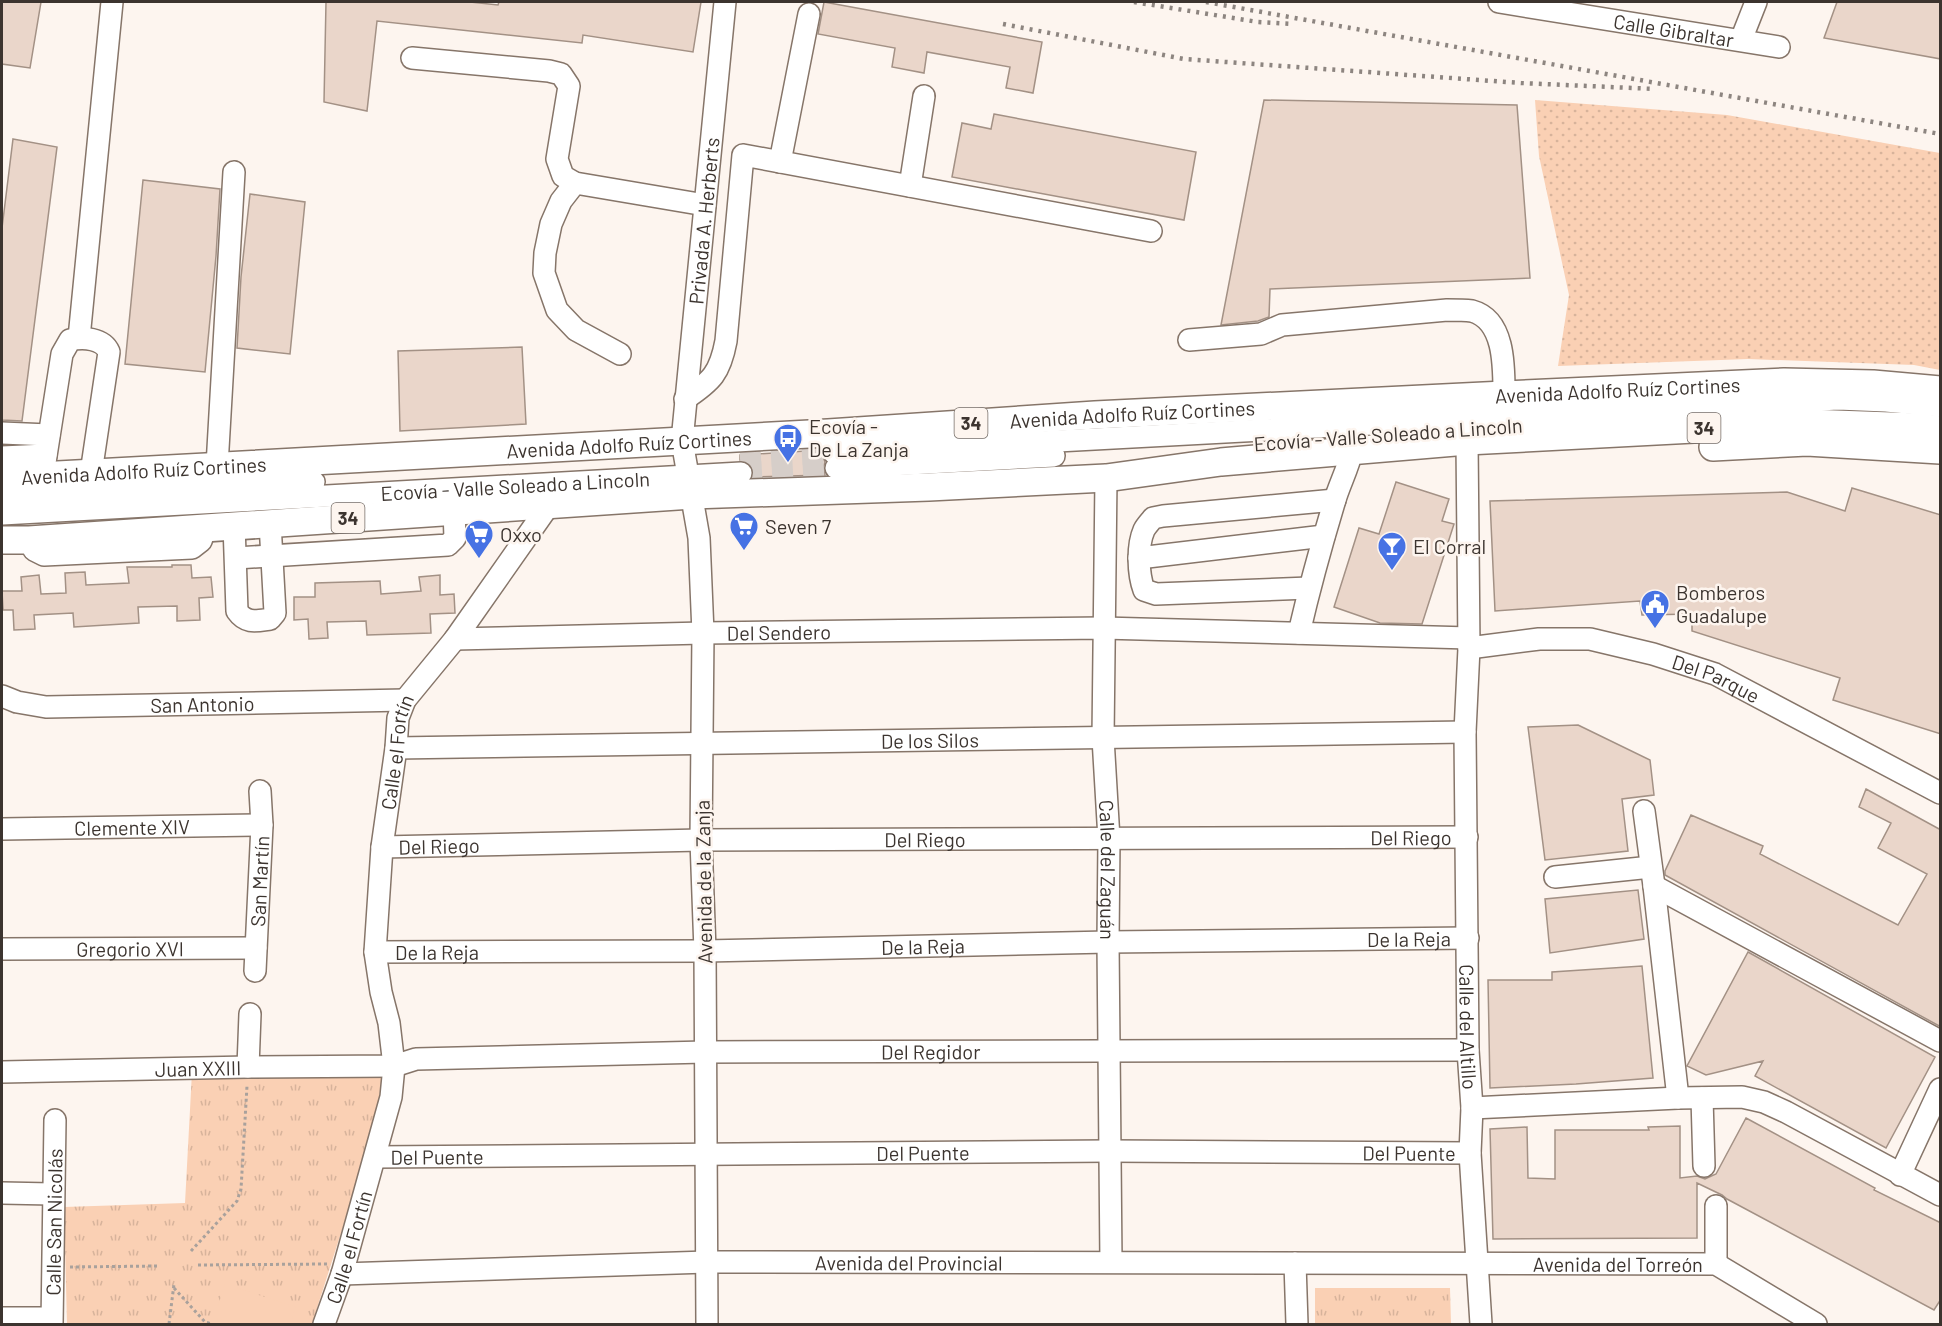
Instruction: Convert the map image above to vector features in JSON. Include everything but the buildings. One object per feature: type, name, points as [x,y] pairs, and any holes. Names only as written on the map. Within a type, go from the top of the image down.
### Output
[{"type":"main road","name":"Avenida Adolfo Ruíz Cortines","points":[[7,536],[206,527],[549,504],[687,468],[1095,415],[1784,382],[1873,384],[1941,390]]},
{"type":"main road","name":"Avenida Adolfo Ruíz Cortines","points":[[2,478],[46,455],[92,473],[217,466],[687,468],[929,487],[1106,478],[1221,462],[1474,441],[1807,423],[1941,430]]},
{"type":"main road","name":"Avenida Adolfo Ruíz Cortines","points":[[1474,441],[1528,455],[1807,442],[1941,450]]},
{"type":"street","points":[[79,338],[112,2]]},
{"type":"street","name":"Privada A. Herberts","points":[[687,468],[685,399],[725,2]]},
{"type":"street","name":"Calle Gibraltar","points":[[1499,2],[1779,46]]},
{"type":"street","points":[[1741,40],[1756,2]]},
{"type":"street","points":[[780,162],[809,15]]},
{"type":"street","points":[[412,58],[561,74],[569,86],[557,159],[563,176],[575,183],[705,205]]},
{"type":"street","points":[[910,186],[924,96]]},
{"type":"street","points":[[711,149],[1150,231]]},
{"type":"street","points":[[685,399],[708,383],[717,372],[723,357],[742,155]]},
{"type":"street","points":[[217,466],[234,172]]},
{"type":"street","points":[[575,183],[561,201],[551,224],[545,253],[544,273],[557,310],[576,330],[620,354]]},
{"type":"street","points":[[1190,340],[1261,334],[1281,325],[1448,310],[1472,312],[1487,319],[1497,332],[1504,370],[1504,394]]},
{"type":"street","points":[[46,455],[63,349],[70,340],[79,338],[100,342],[107,347],[109,352],[92,473]]},
{"type":"street","name":"Ecovía - Valle Soleado a Lincoln","points":[[1941,406],[1838,399],[835,461],[1148,450],[1467,428],[1861,408],[1941,416]]},
{"type":"street","points":[[2,433],[46,455]]},
{"type":"street","name":"Calle del Altillo","points":[[1474,441],[1465,732],[1468,1050],[1472,1107],[1470,1153],[1481,1324]]},
{"type":"street","points":[[1299,633],[1324,536],[1348,469],[1352,451]]},
{"type":"street","points":[[2,456],[46,455]]},
{"type":"street","name":"Ecovía - Valle Soleado a Lincoln","points":[[7,536],[687,468],[740,466]]},
{"type":"street","points":[[2,499],[687,468]]},
{"type":"street","name":"Avenida de la Zanja","points":[[687,468],[699,538],[703,633],[701,840],[705,951],[707,1324]]},
{"type":"street","name":"Calle del Zaguán","points":[[1106,478],[1103,738],[1109,839],[1111,1262]]},
{"type":"street","points":[[1309,588],[1156,594],[1144,590],[1140,579],[1139,558],[1144,531],[1153,518],[1335,500]]},
{"type":"street","name":"Calle el Fortín","points":[[324,1324],[333,1266],[375,1157],[391,1097],[394,1066],[389,1023],[381,992],[375,952],[382,847],[398,718],[405,700],[455,639],[549,504]]},
{"type":"street","points":[[236,558],[448,545],[454,538],[454,510]]},
{"type":"street","points":[[234,525],[237,611],[241,617],[249,621],[270,620],[275,613],[270,523]]},
{"type":"street","points":[[1139,558],[1324,536]]},
{"type":"street","name":"Del Sendero","points":[[455,639],[1104,628],[1299,633]]},
{"type":"street","name":"Del Parque","points":[[1299,633],[1469,643],[1590,639],[1653,654],[1714,674],[1941,793]]},
{"type":"street","name":"San Antonio","points":[[2,696],[17,702],[46,707],[405,700]]},
{"type":"street","name":"De los Silos","points":[[396,748],[1465,732]]},
{"type":"street","name":"San Martín","points":[[255,971],[262,825],[260,791]]},
{"type":"street","points":[[1644,811],[1678,1098]]},
{"type":"street","name":"Clemente XIV","points":[[2,829],[262,825]]},
{"type":"street","name":"Del Riego","points":[[382,847],[701,840],[1467,837]]},
{"type":"street","points":[[1555,877],[1653,876],[1941,1041]]},
{"type":"street","name":"De la Reja","points":[[375,952],[705,951],[1108,942],[1468,938]]},
{"type":"street","name":"Gregorio XVI","points":[[2,949],[256,948]]},
{"type":"street","points":[[248,1067],[250,1014]]},
{"type":"street","name":"Del Regidor","points":[[394,1066],[416,1059],[705,1052],[1468,1050]]},
{"type":"street","name":"Juan XXIII","points":[[2,1072],[394,1066]]},
{"type":"street","points":[[1900,1174],[1941,1089]]},
{"type":"street","points":[[1472,1107],[1742,1097],[1764,1102],[1941,1195]]},
{"type":"street","points":[[1702,1098],[1704,1166]]},
{"type":"street","name":"Calle San Nicolás","points":[[52,1321],[52,1194],[55,1120]]},
{"type":"street","name":"Del Puente","points":[[375,1157],[1109,1151],[1470,1153]]},
{"type":"street","points":[[2,1193],[52,1194]]},
{"type":"street","points":[[1716,1206],[1716,1264]]},
{"type":"street","name":"Avenida del Provincial","points":[[333,1266],[707,1262],[1477,1262]]},
{"type":"street","name":"Avenida del Torreón","points":[[1477,1262],[1716,1264],[1816,1324]]},
{"type":"street","points":[[1295,1263],[1297,1324]]},
{"type":"street","points":[[2,1318],[52,1321]]},
{"type":"path","points":[[191,1251],[237,1201],[241,1189],[248,1067]]},
{"type":"path","points":[[198,1265],[333,1266]]},
{"type":"path","points":[[52,1268],[158,1266]]},
{"type":"path","points":[[169,1324],[174,1286],[205,1322],[212,1324]]},
{"type":"green space","points":[[1535,100],[1727,115],[1940,153],[1940,370],[1914,365],[1748,359],[1558,366],[1569,295],[1539,156]]},
{"type":"green space","points":[[192,1072],[386,1075],[369,1145],[312,1324],[67,1324],[64,1207],[185,1203]]},
{"type":"green space","points":[[225,1284],[296,1307],[290,1324],[236,1324],[214,1318]]},
{"type":"green space","points":[[1315,1288],[1450,1288],[1451,1324],[1315,1324]]},
{"type":"tunnel","points":[[740,458],[834,453]]},
{"type":"tunnel","points":[[741,473],[836,468]]},
{"type":"railway","points":[[1134,2],[1258,22],[1292,24]]},
{"type":"railway","points":[[1206,2],[1940,134]]},
{"type":"railway","points":[[1003,24],[1184,59],[1521,83],[1655,89]]},
{"type":"place","name":"Ecovía - De La Zanja","points":[[788,464]]},
{"type":"place","name":"Seven 7","points":[[744,552]]},
{"type":"place","name":"Oxxo","points":[[479,560]]},
{"type":"place","name":"El Corral","points":[[1392,572]]},
{"type":"place","name":"Bomberos Guadalupe","points":[[1655,630]]}]
